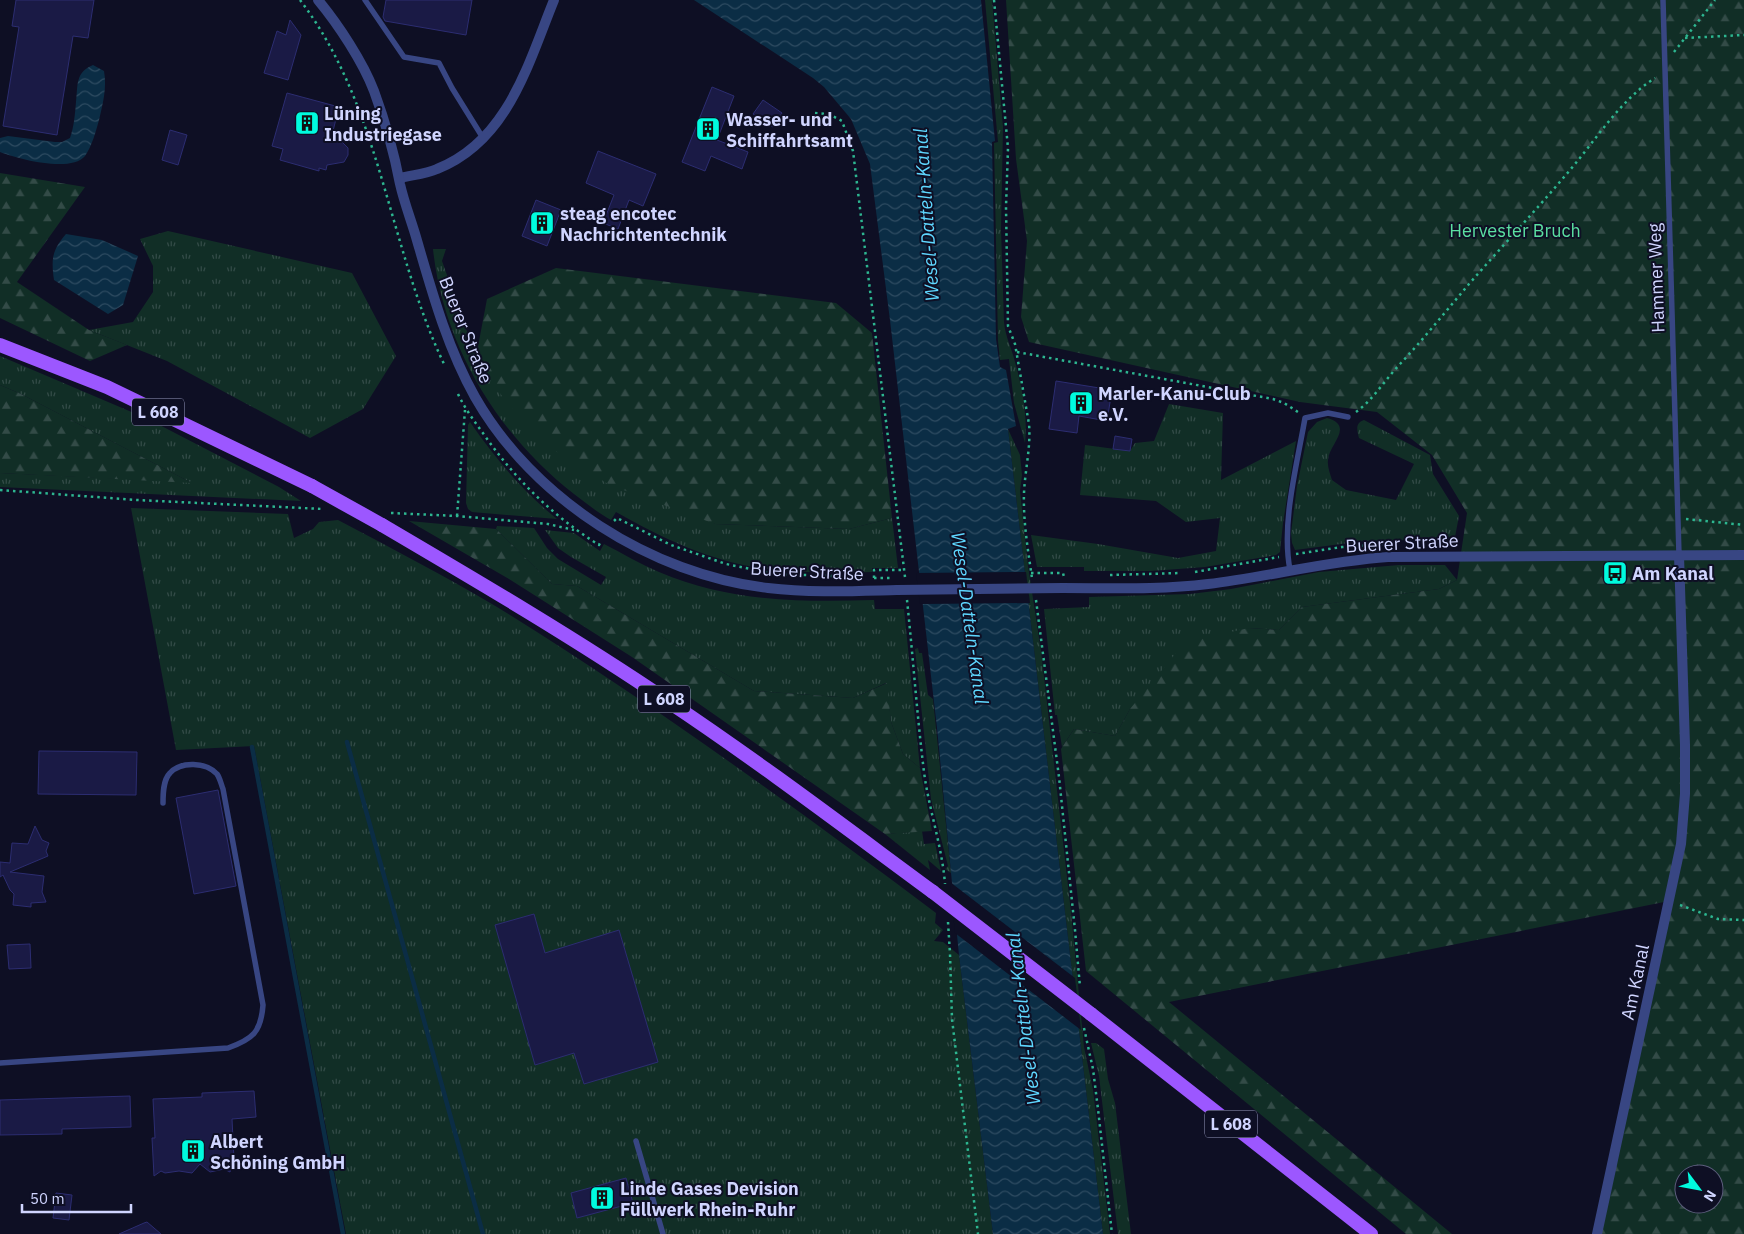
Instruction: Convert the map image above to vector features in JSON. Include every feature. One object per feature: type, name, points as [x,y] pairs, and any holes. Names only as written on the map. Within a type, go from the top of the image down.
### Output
[{"type":"main road","name":"L 608","points":[[0,345],[107,387],[312,486],[385,519],[541,619],[669,702],[939,891],[1091,1014],[1371,1234]]},
{"type":"street","name":"Buerer Straße","points":[[318,0],[351,48],[374,89],[396,159],[440,317],[456,358],[491,422],[530,468],[558,495],[608,531],[644,551],[688,569],[747,585],[789,590],[1063,588],[1185,586],[1232,581],[1349,560],[1412,556],[1744,554]]},
{"type":"street","points":[[400,178],[436,170],[458,158],[483,138],[508,108],[519,87],[554,0]]},
{"type":"street","name":"Am Kanal","points":[[1597,1234],[1681,844],[1685,745],[1679,555]]},
{"type":"lane","points":[[365,0],[404,57],[439,63],[483,138]]},
{"type":"lane","name":"Hammer Weg","points":[[1664,0],[1679,555]]},
{"type":"lane","points":[[1290,570],[1287,556],[1287,530],[1305,418],[1328,413],[1348,417]]},
{"type":"lane","points":[[0,1063],[228,1048],[246,1041],[255,1032],[262,1018],[263,1005],[223,789],[218,775],[206,766],[178,766],[168,774],[163,803]]},
{"type":"lane","points":[[636,1140],[663,1234]]},
{"type":"path","points":[[994,0],[1008,148],[1006,216],[1008,326],[1017,352],[1030,434],[1024,492],[1033,582]]},
{"type":"path","points":[[1715,0],[1685,38],[1744,34]]},
{"type":"path","points":[[1348,417],[1366,405],[1399,364],[1430,332],[1555,188],[1624,104],[1641,87],[1658,76],[1665,62]]},
{"type":"path","points":[[816,113],[829,114],[842,121],[853,150],[905,580]]},
{"type":"path","points":[[1017,352],[1273,398],[1296,410],[1305,418]]},
{"type":"path","points":[[457,516],[465,409]]},
{"type":"path","points":[[0,490],[137,500],[323,509]]},
{"type":"path","points":[[385,519],[457,516],[563,526],[577,531],[599,545],[616,518],[698,556],[743,568],[776,574],[874,578],[874,570],[904,570]]},
{"type":"path","points":[[1677,518],[1744,525]]},
{"type":"path","points":[[1101,575],[1189,573],[1287,556]]},
{"type":"path","points":[[1031,573],[1063,573],[1064,578],[1073,577]]},
{"type":"path","points":[[1034,592],[1058,778]]},
{"type":"path","points":[[907,599],[924,770],[928,799],[943,863],[939,891]]},
{"type":"path","points":[[1669,901],[1718,919],[1744,920]]},
{"type":"path","points":[[948,918],[952,1019],[978,1234]]},
{"type":"green space","points":[[985,0],[992,0],[1003,127],[1001,229],[1004,322],[1022,392],[1026,424],[1025,443],[1014,403],[1009,359],[1000,360],[998,341],[994,143],[998,142]]},
{"type":"green space","name":"Hervester Bruch","points":[[1006,0],[1744,0],[1744,1234],[1597,1234],[1669,901],[1169,1002],[1452,1234],[1406,1234],[1086,971],[1061,749],[1074,729],[1115,736],[1130,709],[1185,642],[1249,628],[1279,630],[1302,607],[1439,589],[1457,580],[1467,513],[1432,455],[1377,412],[1300,402],[1029,342],[1021,317],[1027,241],[1016,159]]},
{"type":"green space","points":[[0,173],[85,187],[17,282],[89,330],[127,345],[90,361],[0,318]]},
{"type":"green space","points":[[168,231],[352,273],[396,356],[363,409],[310,438],[167,361],[89,330],[133,322],[153,292],[153,266],[140,239]]},
{"type":"green space","points":[[433,249],[446,249],[442,261],[476,357],[715,524],[849,529],[892,518],[898,568],[872,568],[872,572],[836,573],[788,571],[755,567],[734,563],[693,550],[616,512],[611,520],[597,511],[574,494],[521,444],[499,416],[479,385],[462,353],[449,319],[439,285]]},
{"type":"green space","points":[[556,268],[836,303],[872,333],[892,518],[849,529],[715,524],[610,485],[562,457],[506,402],[476,357],[487,299]]},
{"type":"green space","points":[[0,356],[148,419],[279,487],[301,501],[0,487],[0,473],[190,482],[21,394],[0,385]]},
{"type":"green space","points":[[0,385],[21,394],[192,483],[0,473]]},
{"type":"green space","points":[[1169,404],[1223,413],[1221,480],[1296,441],[1280,552],[1276,555],[1205,567],[1151,571],[1084,571],[1084,567],[1037,567],[1031,535],[1178,558],[1216,551],[1220,518],[1186,522],[1156,501],[1080,495],[1085,445],[1130,451],[1135,443],[1154,441]]},
{"type":"green space","points":[[1327,418],[1335,421],[1340,431],[1329,454],[1329,470],[1332,480],[1346,490],[1396,500],[1414,464],[1359,438],[1357,430],[1361,421],[1364,420],[1430,455],[1433,474],[1459,516],[1454,542],[1364,541],[1295,550],[1291,533],[1297,486],[1308,432],[1317,422]]},
{"type":"green space","points":[[470,422],[510,473],[532,497],[557,519],[472,512],[468,509],[466,503],[468,425]]},
{"type":"green space","points":[[1008,429],[1020,455],[1022,475],[1020,491],[1028,566],[1041,651],[1071,912],[1084,1047],[1093,1090],[1110,1234],[1103,1234]]},
{"type":"green space","points":[[131,508],[288,514],[294,538],[313,529],[319,522],[338,520],[438,573],[497,607],[610,679],[774,794],[936,913],[935,923],[943,930],[934,941],[943,942],[959,955],[993,1234],[346,1234],[254,746],[176,750]]},
{"type":"green space","points":[[409,521],[496,529],[552,584],[577,586],[754,691],[853,698],[887,683],[891,722],[903,754],[920,768],[932,831],[885,834],[632,657],[509,579]]},
{"type":"green space","points":[[497,526],[534,528],[547,548],[558,559],[601,585],[606,577],[558,548],[545,530],[574,533],[600,551],[604,544],[659,572],[685,582],[738,595],[819,601],[874,600],[875,609],[904,609],[920,768],[903,754],[891,722],[886,683],[853,698],[754,691],[577,586],[552,584],[496,529]]},
{"type":"green space","points":[[1399,565],[1445,565],[1457,580],[1439,589],[1302,607],[1279,630],[1249,628],[1130,709],[1115,736],[1074,729],[1062,747],[1057,715],[1055,715],[1044,609],[1089,607],[1089,597],[1190,594],[1231,589],[1319,572]]},
{"type":"green space","points":[[918,648],[919,653],[922,653],[928,695],[933,699],[951,873],[945,869],[948,866],[931,799],[915,649]]},
{"type":"green space","points":[[922,831],[924,844],[935,843],[941,871],[928,860],[930,870],[885,834]]},
{"type":"green space","points":[[1091,1043],[1096,1043],[1104,1049],[1108,1079],[1115,1103],[1131,1234],[1118,1234],[1099,1076]]},
{"type":"water","name":"Wesel-Datteln-Kanal","points":[[694,0],[981,0],[995,141],[992,142],[996,339],[1000,367],[1006,370],[1016,426],[1008,429],[1103,1234],[993,1234],[959,955],[937,728],[870,164],[851,119],[824,87]]},
{"type":"water","points":[[93,65],[104,71],[105,89],[97,129],[85,156],[78,161],[68,164],[57,164],[31,161],[0,152],[0,138],[8,136],[55,142],[62,142],[70,138],[74,120],[78,80],[83,71]]},
{"type":"water","points":[[66,234],[102,240],[138,256],[123,305],[108,314],[54,280],[55,250]]},
{"type":"pier","points":[[1026,572],[1030,603],[920,604],[916,573]]},
{"type":"pier","points":[[950,882],[1075,978],[1081,1030],[955,933]]},
{"type":"building","points":[[16,0],[94,0],[88,38],[73,36],[57,135],[3,126],[19,27],[12,26]]},
{"type":"building","points":[[386,0],[472,0],[466,35],[385,21],[383,17]]},
{"type":"building","points":[[290,20],[301,35],[288,80],[264,73],[277,31],[286,35]]},
{"type":"building","name":"Wasser- und Schiffahrtsamt","points":[[712,87],[734,96],[717,140],[748,152],[742,169],[711,156],[705,171],[682,162]]},
{"type":"building","name":"Lüning Industriegase","points":[[287,93],[339,107],[331,139],[342,142],[348,148],[348,155],[344,162],[327,165],[326,170],[319,168],[319,171],[280,160],[283,149],[272,146]]},
{"type":"building","points":[[763,100],[782,113],[773,127],[753,114]]},
{"type":"building","points":[[170,130],[187,135],[178,165],[162,160]]},
{"type":"building","points":[[598,151],[656,174],[643,206],[629,200],[618,229],[603,223],[614,195],[586,183]]},
{"type":"building","name":"steag encotec Nachrichtentechnik","points":[[536,200],[561,210],[547,246],[522,236]]},
{"type":"building","name":"Marler-Kanu-Club e.V.","points":[[1056,381],[1112,390],[1107,421],[1079,416],[1077,433],[1049,429]]},
{"type":"building","points":[[1115,436],[1132,439],[1130,451],[1113,449]]},
{"type":"building","points":[[39,751],[137,752],[136,795],[38,794]]},
{"type":"building","points":[[218,790],[236,886],[194,894],[176,798]]},
{"type":"building","points":[[35,826],[42,840],[49,843],[46,851],[48,856],[10,872],[44,876],[42,892],[46,902],[31,903],[31,907],[13,905],[14,894],[3,875],[0,877],[0,862],[10,863],[12,843],[28,844]]},
{"type":"building","points":[[534,914],[545,953],[619,930],[658,1062],[584,1084],[574,1053],[535,1065],[495,925]]},
{"type":"building","points":[[30,944],[31,968],[9,969],[7,945]]},
{"type":"building","points":[[254,1091],[256,1117],[232,1119],[234,1160],[230,1172],[224,1169],[210,1172],[200,1164],[192,1173],[179,1171],[165,1173],[161,1171],[154,1176],[152,1138],[155,1138],[153,1099],[202,1097],[202,1093]]},
{"type":"building","points":[[130,1096],[131,1127],[62,1129],[62,1134],[0,1135],[0,1100]]},
{"type":"building","name":"Linde Gases Devision Füllwerk Rhein-Ruhr","points":[[626,1178],[633,1203],[577,1218],[571,1193]]},
{"type":"building","points":[[56,1193],[72,1195],[69,1220],[53,1218]]},
{"type":"building","points":[[147,1222],[161,1234],[119,1234],[144,1223]]},
{"type":"waterway","points":[[347,742],[483,1234]]},
{"type":"waterway","points":[[252,747],[343,1234]]},
{"type":"place","name":"Lüning Industriegase","points":[[307,123]]},
{"type":"place","name":"Wasser- und Schiffahrtsamt","points":[[708,129]]},
{"type":"place","name":"steag encotec Nachrichtentechnik","points":[[542,223]]},
{"type":"place","name":"Marler-Kanu-Club e.V.","points":[[1081,403]]},
{"type":"place","name":"Am Kanal","points":[[1615,573]]},
{"type":"place","name":"Albert Schöning GmbH","points":[[193,1151]]},
{"type":"place","name":"Linde Gases Devision Füllwerk Rhein-Ruhr","points":[[602,1198]]}]
